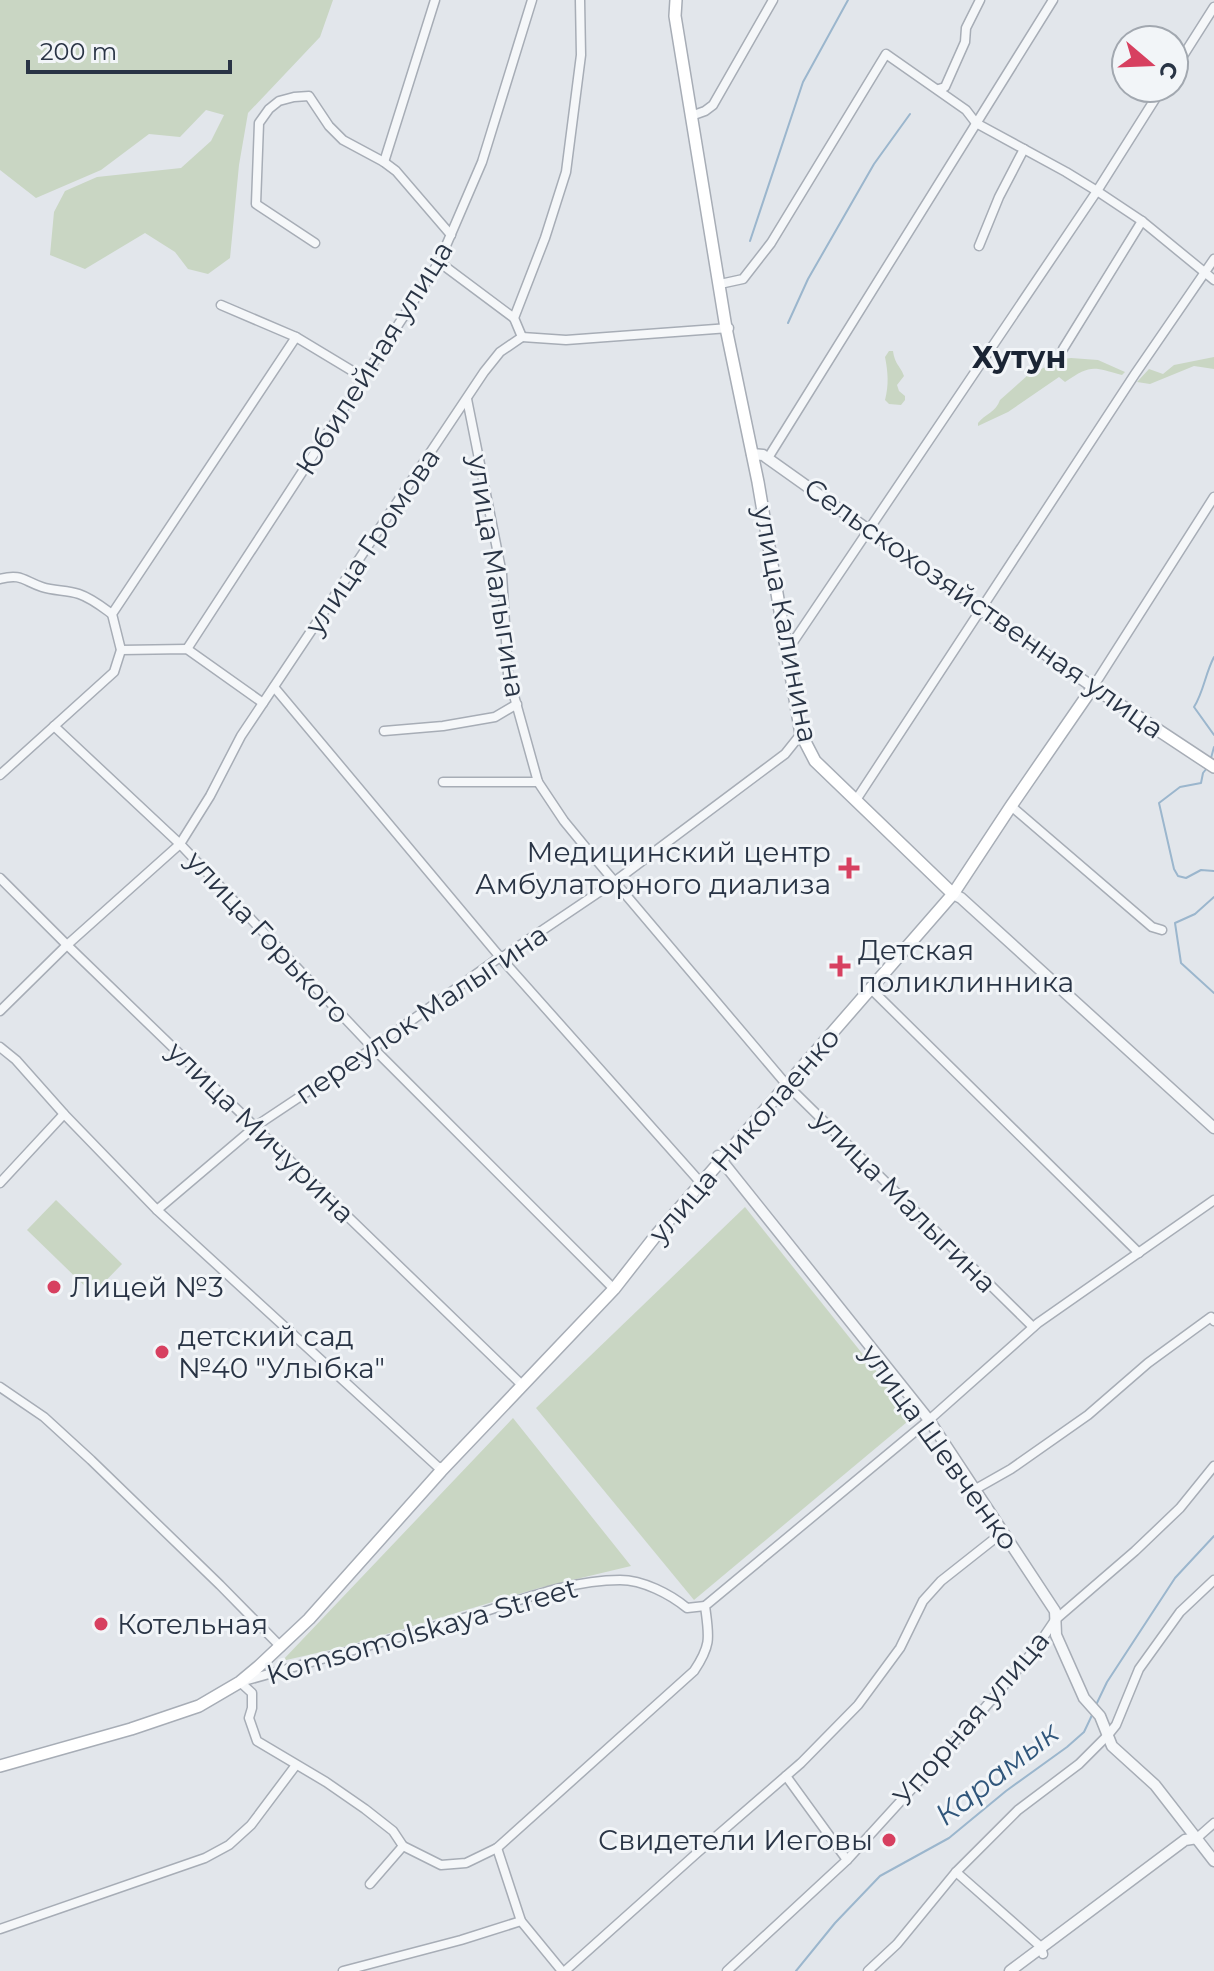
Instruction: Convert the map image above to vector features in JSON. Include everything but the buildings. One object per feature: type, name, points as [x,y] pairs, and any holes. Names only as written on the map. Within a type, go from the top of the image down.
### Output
[{"type":"main road","name":"улица Калинина","points":[[678,0],[675,16],[801,734],[815,761],[956,890]]},
{"type":"main road","points":[[788,649],[805,734],[818,759],[857,799]]},
{"type":"main road","name":"Сельскохозяйственная улица","points":[[1093,687],[1214,767]]},
{"type":"main road","name":"улица Николаенко","points":[[785,1082],[956,890],[1093,687]]},
{"type":"main road","name":"улица Николаенко","points":[[279,1645],[441,1467],[612,1287],[785,1082],[956,890]]},
{"type":"main road","name":"улица Николаенко","points":[[279,1645],[309,1619],[441,1467]]},
{"type":"main road","points":[[0,1763],[131,1729],[199,1706],[239,1680],[279,1645]]},
{"type":"street","points":[[384,162],[435,0]]},
{"type":"street","name":"Юбилейная улица","points":[[187,649],[439,262],[482,162],[532,0]]},
{"type":"street","points":[[514,318],[566,172],[581,55],[580,0]]},
{"type":"street","points":[[693,116],[713,105],[773,0]]},
{"type":"street","points":[[939,89],[945,87],[960,55],[966,28],[980,0]]},
{"type":"street","points":[[768,458],[1053,0]]},
{"type":"street","points":[[1190,45],[1214,7]]},
{"type":"street","points":[[722,284],[743,279],[771,243],[886,54],[939,89],[966,110],[976,123],[1066,172],[1142,221],[1214,280]]},
{"type":"street","points":[[315,243],[256,204],[259,123],[279,101],[294,97],[309,96],[329,126],[343,140],[396,171],[451,235]]},
{"type":"street","points":[[788,649],[870,531],[1152,104]]},
{"type":"street","points":[[979,246],[999,197],[1024,149]]},
{"type":"street","points":[[1063,349],[1142,221]]},
{"type":"street","points":[[857,799],[1135,374],[1214,259]]},
{"type":"street","points":[[439,262],[514,318],[522,337],[566,340],[728,328]]},
{"type":"street","points":[[221,305],[296,337],[364,378]]},
{"type":"street","points":[[112,614],[296,337]]},
{"type":"street","name":"улица Громова","points":[[0,1011],[67,945],[180,844],[210,796],[241,736],[467,399],[500,352],[522,337]]},
{"type":"street","name":"улица Малыгина","points":[[467,399],[502,574],[508,674],[538,782],[564,821],[614,882],[785,1082],[1033,1327]]},
{"type":"street","name":"Сельскохозяйственная улица","points":[[754,454],[768,458],[1093,687]]},
{"type":"street","name":"улица Николаенко","points":[[1093,687],[1214,497]]},
{"type":"street","points":[[0,579],[12,576],[93,601],[112,614],[121,650],[114,672],[0,775]]},
{"type":"street","points":[[121,650],[187,649],[263,703]]},
{"type":"street","points":[[274,687],[500,957],[700,1181]]},
{"type":"street","points":[[384,731],[443,726],[495,717],[517,704]]},
{"type":"street","name":"улица Горького","points":[[54,726],[180,844],[373,1048],[612,1287]]},
{"type":"street","name":"переулок Малыгина","points":[[157,1210],[256,1126],[614,882],[785,754],[801,734]]},
{"type":"street","points":[[443,782],[538,782]]},
{"type":"street","points":[[1011,806],[1152,927],[1162,930]]},
{"type":"street","name":"улица Мичурина","points":[[0,878],[521,1383]]},
{"type":"street","name":"улица Калинина","points":[[956,890],[1214,1128]]},
{"type":"street","points":[[871,989],[1139,1253]]},
{"type":"street","points":[[0,1047],[16,1060],[157,1210],[441,1467]]},
{"type":"street","points":[[0,1183],[64,1114]]},
{"type":"street","name":"улица Шевченко","points":[[720,1158],[929,1420],[1055,1611],[1056,1635],[1084,1698],[1100,1716],[1112,1746],[1155,1785],[1214,1861]]},
{"type":"street","points":[[705,1606],[929,1420],[1033,1327],[1214,1200]]},
{"type":"street","points":[[974,1490],[1011,1469],[1088,1415],[1148,1363],[1211,1317],[1214,1321]]},
{"type":"street","points":[[0,1387],[44,1417],[91,1460],[279,1645]]},
{"type":"street","name":"Упорная улица","points":[[727,1971],[847,1860],[1027,1659],[1055,1620],[1180,1508],[1214,1466]]},
{"type":"street","points":[[497,1848],[521,1921],[564,1971],[801,1763],[858,1705],[900,1648],[923,1601],[941,1581],[1003,1532]]},
{"type":"street","name":"Komsomolskaya Street","points":[[623,1580],[674,1597],[687,1608],[705,1606],[709,1636],[706,1654],[694,1671],[497,1848],[466,1863],[441,1865],[403,1846],[393,1831],[365,1809],[257,1741],[249,1718],[252,1693],[239,1680],[373,1645],[577,1584],[623,1580]]},
{"type":"street","points":[[868,1971],[897,1944],[956,1872],[1018,1810],[1079,1764],[1108,1735],[1116,1725],[1139,1669],[1180,1612],[1214,1580]]},
{"type":"street","points":[[0,1929],[205,1858],[229,1845],[251,1825],[296,1765]]},
{"type":"street","points":[[786,1776],[847,1860]]},
{"type":"street","points":[[1010,1971],[1214,1823]]},
{"type":"street","points":[[370,1884],[403,1846]]},
{"type":"street","points":[[956,1872],[1042,1950]]},
{"type":"street","points":[[343,1971],[521,1921]]},
{"type":"street","points":[[1022,1971],[1042,1950]]},
{"type":"green space","points":[[0,0],[333,0],[320,37],[248,113],[239,165],[230,258],[208,274],[188,269],[175,252],[145,233],[85,269],[50,255],[54,212],[65,191],[97,177],[181,168],[211,141],[224,115],[206,110],[180,137],[149,134],[101,170],[36,198],[0,170]]},
{"type":"green space","points":[[893,351],[904,376],[897,385],[905,396],[901,405],[889,404],[885,400],[888,378],[885,357]]},
{"type":"green space","points":[[1214,357],[1214,369],[1194,366],[1150,384],[1137,382],[1149,369],[1163,374],[1174,365]]},
{"type":"green space","points":[[1071,358],[1098,360],[1125,372],[1122,375],[1092,369],[1065,382],[1059,377],[1008,412],[978,426],[1000,400],[1028,375]]},
{"type":"green space","points":[[56,1200],[122,1264],[93,1294],[27,1230]]},
{"type":"green space","points":[[745,1207],[913,1417],[694,1600],[536,1408]]},
{"type":"green space","points":[[513,1418],[631,1566],[539,1588],[343,1647],[282,1661]]},
{"type":"waterway","points":[[750,241],[803,82],[848,0]]},
{"type":"waterway","points":[[788,323],[808,279],[874,164],[910,114]]},
{"type":"waterway","name":"Карамык","points":[[1214,657],[1194,707],[1214,735]]},
{"type":"waterway","name":"Карамык","points":[[1211,758],[1214,747]]},
{"type":"waterway","name":"Карамык","points":[[1207,768],[1201,783],[1180,787],[1159,803],[1178,876],[1186,878],[1201,870],[1214,871]]},
{"type":"waterway","name":"Карамык","points":[[1214,897],[1195,914],[1175,923],[1181,963],[1214,993]]},
{"type":"waterway","name":"Карамык","points":[[1095,1707],[1107,1682],[1175,1578],[1214,1536]]},
{"type":"waterway","name":"Карамык","points":[[796,1971],[835,1923],[880,1876],[949,1838],[1006,1791],[1067,1747],[1084,1732],[1093,1713]]},
{"type":"place","name":"Медицинский центр Амбулаторного диализа","points":[[849,868]]},
{"type":"place","name":"Детская поликлинника","points":[[840,966]]},
{"type":"place","name":"Лицей №3","points":[[54,1287]]},
{"type":"place","name":"детский сад №40 \"Улыбка\"","points":[[162,1352]]},
{"type":"place","name":"Котельная","points":[[101,1624]]},
{"type":"place","name":"Свидетели Иеговы","points":[[889,1840]]},
{"type":"district","name":"Хутун","points":[[1019,358]]}]
